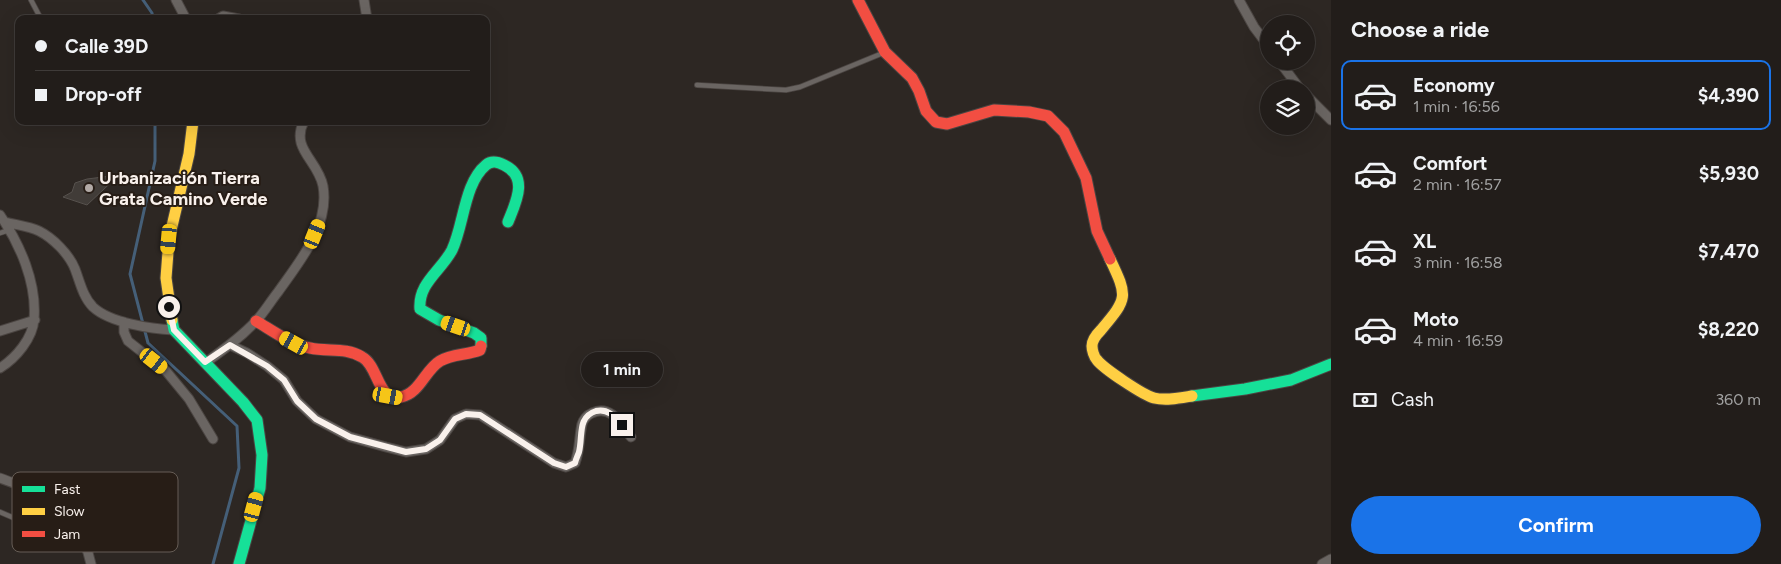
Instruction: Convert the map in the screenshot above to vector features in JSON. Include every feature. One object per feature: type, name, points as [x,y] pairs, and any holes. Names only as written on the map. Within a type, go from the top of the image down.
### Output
[{"type":"street","points":[[176,0],[184,15]]},
{"type":"street","points":[[364,0],[366,15]]},
{"type":"street","points":[[858,0],[885,52],[912,78],[926,111],[936,122],[947,124],[994,110],[1029,112],[1048,116],[1064,132],[1086,178],[1097,231],[1123,286],[1123,300],[1113,316],[1095,336],[1092,345],[1096,360],[1135,389],[1154,398],[1170,399],[1188,398],[1291,380],[1331,364]]},
{"type":"street","points":[[1239,0],[1260,36]]},
{"type":"street","points":[[1315,104],[1331,120]]},
{"type":"street","points":[[193,125],[189,154],[169,239],[166,278],[169,307],[174,330],[243,402],[257,420],[262,455],[260,488],[239,564]]},
{"type":"street","points":[[205,362],[230,345],[256,321],[304,254],[322,216],[323,184],[300,143],[299,136],[303,125]]},
{"type":"street","points":[[256,321],[294,343],[312,348],[338,349],[358,353],[369,362],[384,392],[388,396],[400,398],[409,394],[435,365],[445,358],[480,350],[481,338],[474,333],[439,320],[420,309],[418,300],[424,287],[451,251],[478,174],[486,164],[495,161],[508,166],[517,174],[520,185],[508,222]]},
{"type":"street","points":[[5,222],[39,231],[60,247],[74,267],[86,297],[94,308],[128,323],[156,329],[174,330]]},
{"type":"street","points":[[0,368],[21,349],[30,335],[34,320],[30,274],[20,248],[5,222]]},
{"type":"street","points":[[0,331],[34,320]]},
{"type":"street","points":[[128,323],[124,332],[128,341],[166,371],[190,398],[213,439]]},
{"type":"street","points":[[230,345],[267,366],[284,380],[297,401],[316,419],[350,437],[406,452],[426,449],[440,440],[455,419],[466,414],[480,415],[554,463],[566,467],[575,463],[579,452],[582,422],[590,414],[601,410],[613,414],[631,437]]},
{"type":"street","points":[[0,478],[12,482]]},
{"type":"street","points":[[1322,564],[1331,559]]},
{"type":"lane","points":[[30,0],[39,15]]},
{"type":"lane","points":[[697,85],[786,90],[800,87],[885,52]]},
{"type":"lane","points":[[0,234],[5,222]]},
{"type":"lane","points":[[0,512],[12,517]]},
{"type":"building","name":"Urbanización Tierra Grata Camino Verde","points":[[119,175],[87,205],[63,197],[72,192],[75,183],[87,179]]},
{"type":"waterway","points":[[143,0],[152,15]]},
{"type":"waterway","points":[[155,125],[155,161],[130,274],[148,343],[237,426],[239,468],[213,564]]},
{"type":"traffic: fast","points":[[481,346],[481,338],[474,333],[439,320],[420,309],[420,300],[426,284],[452,250],[473,182],[486,165],[491,162],[500,163],[512,170],[518,183],[517,198],[508,222]]},
{"type":"traffic: fast","points":[[172,320],[174,330],[243,402],[257,420],[262,455],[260,488],[239,564]]},
{"type":"traffic: fast","points":[[1192,396],[1245,389],[1291,380],[1331,364]]},
{"type":"traffic: slow","points":[[172,320],[166,278],[169,239],[189,154],[193,125]]},
{"type":"traffic: slow","points":[[1110,259],[1120,282],[1122,297],[1116,311],[1094,339],[1092,348],[1095,357],[1115,375],[1149,396],[1163,399],[1192,396]]},
{"type":"traffic: jam","points":[[858,0],[885,52],[912,78],[926,111],[936,122],[947,124],[994,110],[1029,112],[1048,116],[1064,132],[1086,178],[1097,231],[1110,259]]},
{"type":"traffic: jam","points":[[256,321],[282,337],[303,346],[350,352],[362,357],[372,368],[383,389],[393,397],[408,395],[440,361],[480,350],[481,346]]},
{"type":"place","name":"Urbanización Tierra Grata Camino Verde","points":[[89,188]]},
{"type":"route","points":[[169,307],[174,330],[205,362],[230,345],[247,353],[284,380],[297,401],[316,419],[350,437],[386,447],[406,452],[426,449],[440,440],[455,419],[466,414],[480,415],[554,463],[566,467],[575,463],[579,452],[582,422],[590,414],[601,410],[613,414],[622,425]]}]
